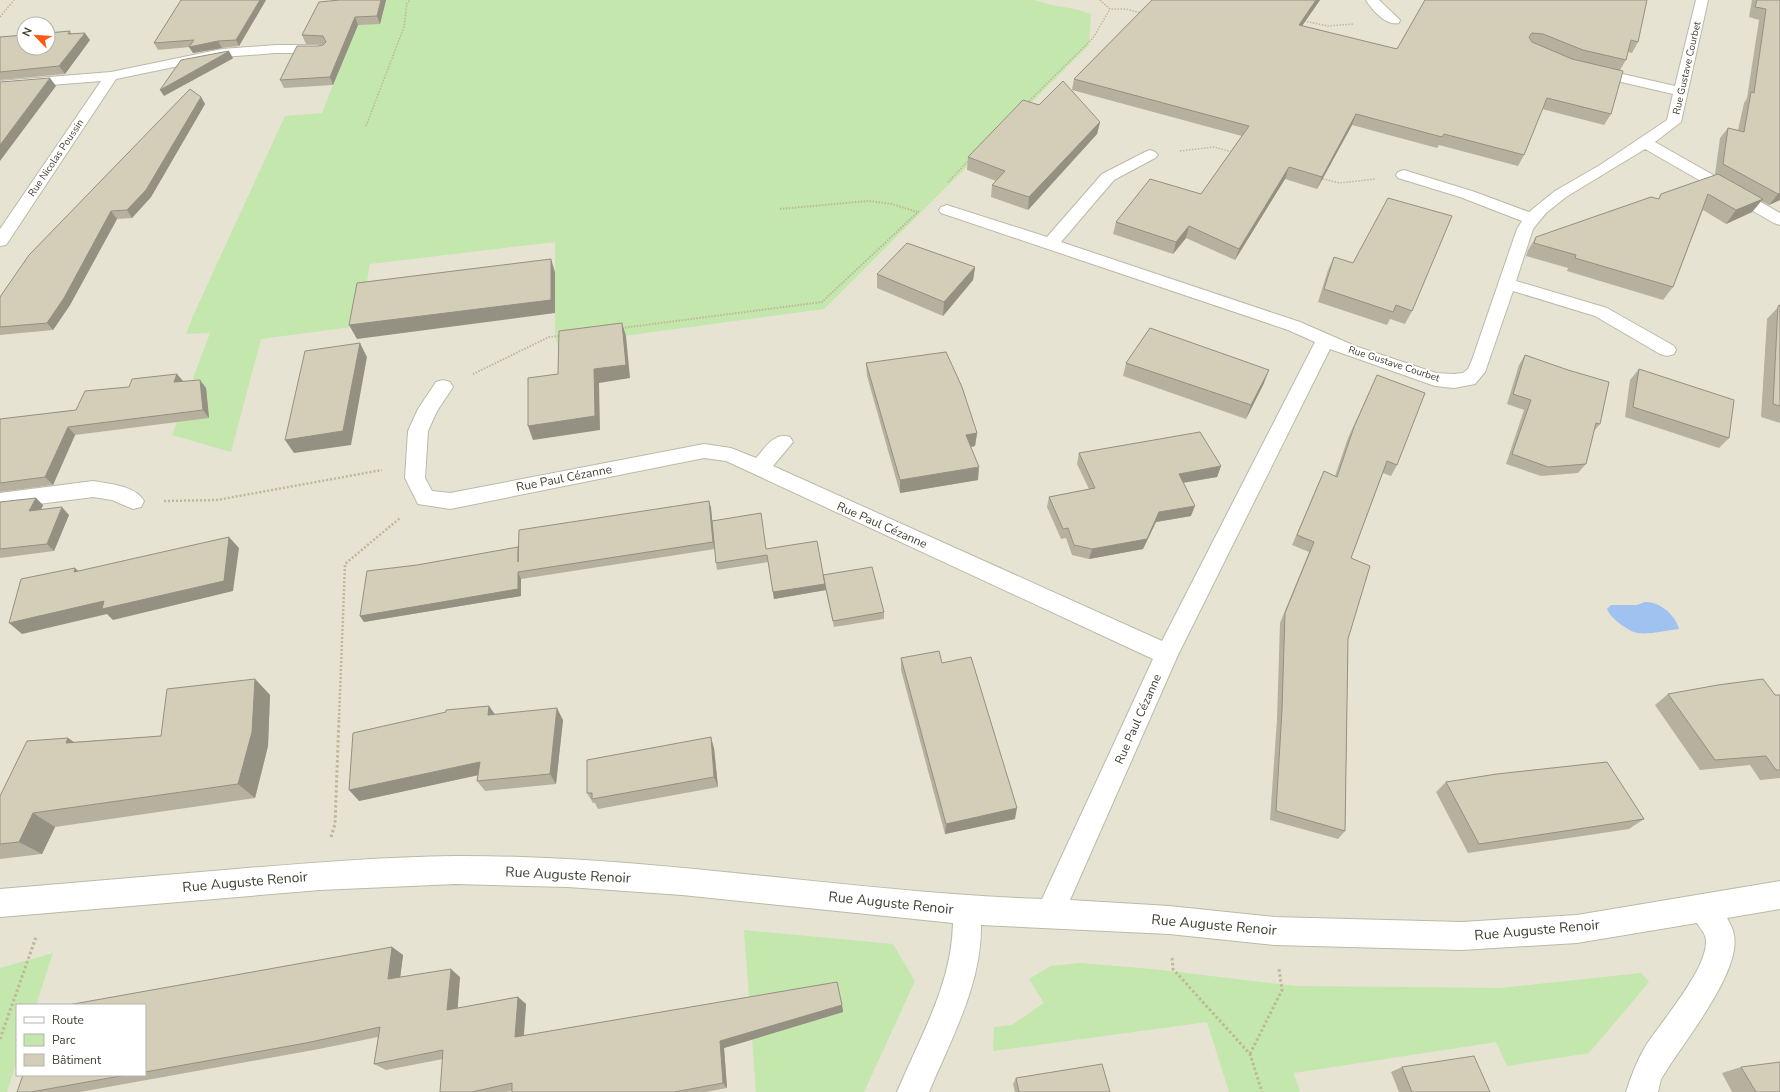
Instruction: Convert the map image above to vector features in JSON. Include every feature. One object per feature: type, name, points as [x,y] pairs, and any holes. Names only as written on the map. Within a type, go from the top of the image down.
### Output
[{"type":"street","points":[[1372,0],[1381,10],[1394,20]]},
{"type":"street","name":"Rue Gustave Courbet","points":[[946,210],[1294,326],[1348,350],[1435,379],[1454,381],[1468,379],[1476,372],[1482,360],[1525,228],[1530,218],[1551,201],[1645,143],[1674,122],[1702,0]]},
{"type":"street","points":[[0,85],[111,76],[222,53],[276,49],[321,49]]},
{"type":"street","points":[[1580,68],[1682,92]]},
{"type":"street","name":"Rue Nicolas Poussin","points":[[0,241],[111,76]]},
{"type":"street","points":[[1645,143],[1780,220]]},
{"type":"street","points":[[1050,244],[1108,177],[1150,155]]},
{"type":"street","points":[[1404,175],[1466,194],[1530,218]]},
{"type":"street","points":[[1507,284],[1601,312],[1667,350]]},
{"type":"street","points":[[1167,654],[1325,340]]},
{"type":"street","points":[[425,498],[415,478],[418,431],[428,409],[443,388]]},
{"type":"street","points":[[759,468],[783,442]]},
{"type":"street","name":"Rue Paul Cézanne","points":[[425,498],[450,501],[704,451],[718,452],[759,468],[1167,654],[1050,913]]},
{"type":"street","points":[[0,500],[93,489],[116,493],[133,501]]},
{"type":"street","name":"Rue Auguste Renoir","points":[[0,903],[320,876],[455,870],[568,874],[682,881],[967,910],[1170,920],[1274,931],[1462,936],[1577,929],[1780,895]]},
{"type":"street","points":[[1642,1092],[1648,1072],[1710,976],[1717,956],[1720,936],[1703,907]]},
{"type":"street","points":[[913,1092],[956,992],[967,944],[967,910]]},
{"type":"path","points":[[0,17],[14,0]]},
{"type":"path","points":[[366,126],[404,27],[407,3],[410,0]]},
{"type":"path","points":[[1100,0],[1110,9],[1126,9],[1141,13]]},
{"type":"path","points":[[1026,104],[1093,38],[1110,9]]},
{"type":"path","points":[[1298,20],[1328,26],[1394,20]]},
{"type":"path","points":[[1150,155],[1214,147],[1232,152]]},
{"type":"path","points":[[943,186],[971,159]]},
{"type":"path","points":[[1316,177],[1340,184],[1404,175]]},
{"type":"path","points":[[780,209],[874,201],[892,204],[917,212]]},
{"type":"path","points":[[619,328],[822,302],[922,208]]},
{"type":"path","points":[[443,388],[549,337],[564,335]]},
{"type":"path","points":[[133,501],[217,500],[416,463]]},
{"type":"path","points":[[320,876],[335,824],[345,564],[425,498]]},
{"type":"path","points":[[0,1038],[29,954]]},
{"type":"path","points":[[1172,969],[1250,1054],[1262,1092]]},
{"type":"path","points":[[1250,1054],[1282,990]]},
{"type":"shaded area","points":[[0,0],[1780,0],[1780,1092],[0,1092]]},
{"type":"green space","points":[[331,0],[1035,0],[1091,14],[1089,45],[824,309],[557,345],[555,332],[555,242],[370,264],[359,326],[261,339],[231,452],[172,435],[210,333],[186,334],[192,318],[285,116],[322,113],[354,32],[320,34]]},
{"type":"green space","points":[[744,930],[893,944],[915,981],[864,1092],[756,1092]]},
{"type":"green space","points":[[53,953],[36,1004],[16,1004],[16,1064],[7,1092],[0,1092],[0,968]]},
{"type":"green space","points":[[1080,963],[1152,969],[1296,986],[1501,988],[1641,973],[1649,982],[1589,1053],[1507,1066],[1496,1042],[1294,1073],[1300,1092],[1229,1092],[1207,1022],[993,1051],[994,1027],[1012,1025],[1044,1003],[1029,979],[1051,966]]},
{"type":"water","points":[[1645,602],[1651,602],[1666,610],[1675,619],[1679,629],[1647,633],[1634,632],[1616,620],[1607,609],[1611,605],[1637,605]]},
{"type":"building","points":[[181,0],[260,0],[236,40],[218,41],[189,47],[194,40],[154,43]]},
{"type":"building","points":[[340,0],[381,0],[377,16],[355,17],[330,77],[280,80],[297,46],[318,46],[323,45],[326,42],[323,36],[302,35],[319,2]]},
{"type":"building","points":[[1152,0],[1316,0],[1299,25],[1397,49],[1425,0],[1647,0],[1638,42],[1631,40],[1626,60],[1583,50],[1543,34],[1532,33],[1529,37],[1532,42],[1572,59],[1623,71],[1611,114],[1547,98],[1524,155],[1444,134],[1442,137],[1356,114],[1322,177],[1289,167],[1239,249],[1189,226],[1176,242],[1116,222],[1150,179],[1201,194],[1249,126],[1074,79]]},
{"type":"building","points":[[1757,0],[1780,0],[1780,193],[1778,194],[1723,164],[1728,128],[1744,132],[1751,92],[1754,93],[1766,9],[1755,7]]},
{"type":"building","points":[[70,31],[68,34],[85,33],[59,66],[0,72],[0,37],[16,36],[16,56],[56,56],[56,32]]},
{"type":"building","points":[[229,51],[228,52],[160,90],[181,60]]},
{"type":"building","points":[[50,78],[0,145],[0,82]]},
{"type":"building","points":[[1063,81],[1100,122],[1029,197],[992,185],[1005,171],[968,157],[1023,100],[1039,105]]},
{"type":"building","points":[[190,89],[201,97],[146,190],[127,210],[111,211],[64,298],[47,323],[0,327],[0,297],[29,255]]},
{"type":"building","points":[[1718,174],[1763,199],[1736,210],[1708,194],[1673,287],[1575,258],[1576,255],[1534,243],[1536,237],[1651,197],[1659,199],[1661,194]]},
{"type":"building","points":[[1388,198],[1452,216],[1412,311],[1396,305],[1393,312],[1324,289],[1334,257],[1353,263]]},
{"type":"building","points":[[907,243],[975,267],[944,302],[877,274]]},
{"type":"building","points":[[551,259],[551,300],[349,325],[357,283]]},
{"type":"building","points":[[1780,305],[1780,406],[1773,404],[1778,306]]},
{"type":"building","points":[[622,323],[626,365],[594,369],[595,416],[528,426],[528,378],[558,374],[559,331]]},
{"type":"building","points":[[1150,328],[1269,370],[1251,405],[1126,363]]},
{"type":"building","points":[[360,343],[343,431],[285,440],[305,351]]},
{"type":"building","points":[[946,352],[962,387],[977,433],[966,435],[979,467],[900,480],[866,363]]},
{"type":"building","points":[[1525,355],[1609,382],[1600,424],[1596,423],[1586,464],[1548,467],[1512,454],[1531,400],[1513,394]]},
{"type":"building","points":[[1639,369],[1734,400],[1729,438],[1633,407]]},
{"type":"building","points":[[177,374],[174,382],[200,380],[203,410],[68,427],[45,477],[0,483],[0,419],[76,410],[85,391],[129,387],[132,379]]},
{"type":"building","points":[[1377,375],[1425,393],[1397,465],[1387,461],[1351,558],[1370,566],[1348,639],[1345,831],[1276,811],[1282,710],[1285,613],[1314,542],[1297,535],[1324,471],[1337,477],[1354,427]]},
{"type":"building","points":[[1200,432],[1221,466],[1179,474],[1195,506],[1159,512],[1147,539],[1092,549],[1074,545],[1068,528],[1063,529],[1049,497],[1095,488],[1079,453]]},
{"type":"building","points":[[36,498],[29,511],[62,507],[47,544],[0,549],[0,502]]},
{"type":"building","points":[[709,501],[713,542],[518,572],[518,589],[360,616],[367,571],[417,565],[518,547],[518,562],[519,530]]},
{"type":"building","points":[[761,513],[766,549],[817,541],[825,584],[773,592],[767,555],[716,563],[712,521]]},
{"type":"building","points":[[229,537],[224,581],[102,609],[104,601],[9,623],[21,579],[75,568],[74,572]]},
{"type":"building","points":[[872,567],[884,612],[833,621],[823,575]]},
{"type":"building","points":[[939,651],[942,663],[971,657],[1017,808],[946,824],[901,658]]},
{"type":"building","points":[[255,679],[252,732],[238,784],[33,813],[19,842],[0,844],[0,796],[27,741],[68,738],[66,743],[161,736],[167,689]]},
{"type":"building","points":[[1763,679],[1775,695],[1780,695],[1780,770],[1776,770],[1766,756],[1715,760],[1668,694],[1718,685]]},
{"type":"building","points":[[489,706],[488,715],[557,708],[550,774],[477,781],[480,762],[349,790],[353,733],[446,712],[446,710]]},
{"type":"building","points":[[711,737],[714,777],[592,799],[592,793],[587,793],[587,760]]},
{"type":"building","points":[[1607,762],[1644,819],[1479,844],[1446,782],[1497,774]]},
{"type":"building","points":[[392,947],[388,979],[451,969],[447,1010],[518,997],[515,1037],[837,982],[842,1005],[720,1041],[723,1083],[674,1092],[512,1092],[512,1083],[472,1092],[440,1092],[443,1050],[374,1064],[380,1027],[306,1043],[146,1072],[146,1004],[74,1004]]},
{"type":"building","points":[[1474,1056],[1490,1092],[1412,1092],[1402,1067]]},
{"type":"building","points":[[1780,1062],[1780,1092],[1756,1092],[1741,1067]]},
{"type":"building","points":[[1102,1064],[1110,1092],[1019,1092],[1016,1078]]},
{"type":"building","points":[[23,1076],[120,1076],[31,1092],[17,1092]]}]
